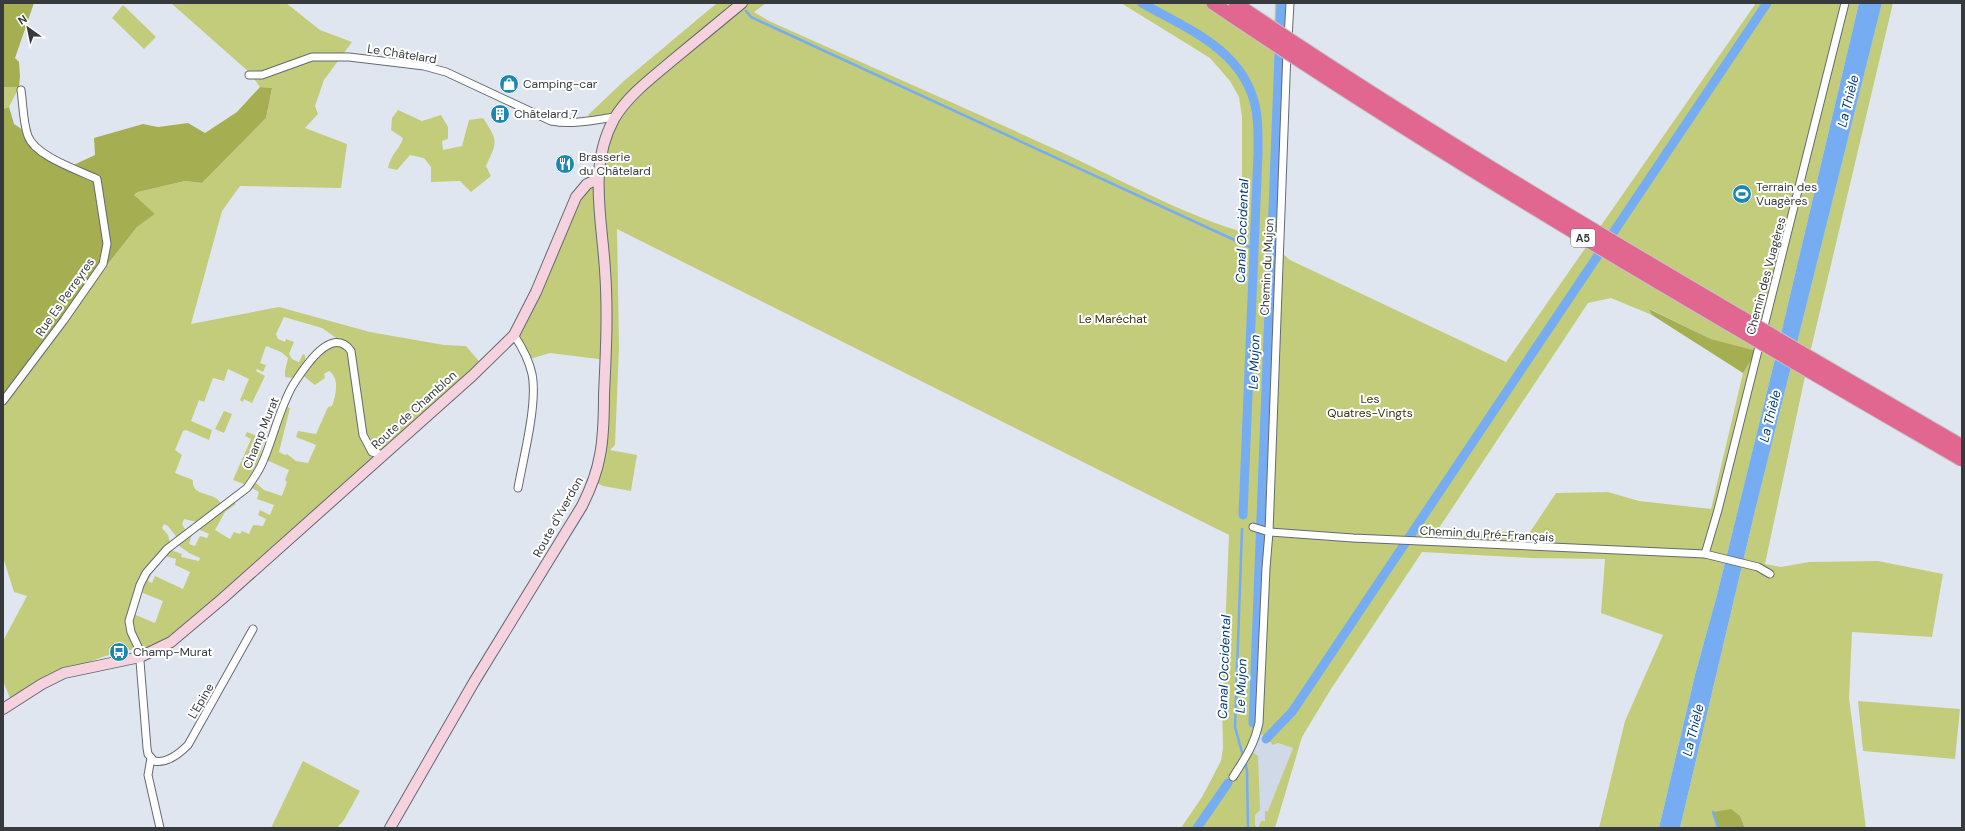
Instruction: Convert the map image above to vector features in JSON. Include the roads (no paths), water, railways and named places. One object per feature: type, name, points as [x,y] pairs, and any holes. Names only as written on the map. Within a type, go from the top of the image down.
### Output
[{"type":"highway","name":"A5","points":[[1213,3],[1359,100],[1516,198],[1962,460]]},
{"type":"highway","name":"A5","points":[[1234,3],[1357,84],[1499,173],[1680,282],[1962,446]]},
{"type":"main road","points":[[598,179],[599,160],[602,146],[615,117],[628,100],[650,79],[742,3]]},
{"type":"main road","name":"Route de Chamblon","points":[[3,709],[42,684],[64,674],[140,656],[159,648],[182,633],[500,351],[514,335],[536,292],[576,197],[586,184],[598,179]]},
{"type":"main road","name":"Route d'Yverdon","points":[[390,828],[474,682],[582,506],[593,481],[600,455],[603,434],[606,360],[605,270],[598,179]]},
{"type":"street","name":"Chemin du Mujon","points":[[1233,777],[1255,741],[1260,717],[1266,568],[1269,532],[1290,3]]},
{"type":"street","name":"Chemin des Vuagères","points":[[1708,555],[1845,3]]},
{"type":"street","name":"Le Châtelard","points":[[249,75],[262,75],[312,56],[349,57],[424,66],[446,72],[551,121],[580,122],[615,117]]},
{"type":"street","name":"Rue Es Perreyres","points":[[3,400],[64,320],[103,264],[107,244],[97,179],[52,160],[34,144],[28,136],[21,90]]},
{"type":"street","points":[[514,335],[527,360],[532,374],[533,386],[532,412],[518,488]]},
{"type":"street","name":"Champ Murat","points":[[140,656],[139,649],[131,632],[129,621],[140,585],[146,574],[167,549],[247,488],[256,476],[261,465],[293,386],[308,365],[328,343],[339,341],[347,344],[351,351],[363,435],[372,452],[383,455]]},
{"type":"street","name":"Chemin du Pré-Français","points":[[1253,527],[1269,532],[1422,542],[1708,555],[1758,567],[1770,574]]},
{"type":"street","name":"L'Epine","points":[[151,758],[154,761],[164,762],[176,755],[188,745],[253,629]]},
{"type":"street","points":[[140,656],[147,748],[151,758],[148,775],[160,828]]},
{"type":"water","name":"La Thièle","points":[[1859,3],[1882,3],[1755,511],[1680,828],[1659,828],[1695,675],[1717,595],[1776,355]]},
{"type":"waterway","name":"Canal Occidental","points":[[1142,3],[1194,32],[1225,55],[1238,69],[1248,86],[1255,105],[1258,130],[1258,154],[1243,515]]},
{"type":"waterway","name":"Le Mujon","points":[[1253,723],[1281,3]]},
{"type":"waterway","points":[[1266,739],[1292,712],[1767,3]]},
{"type":"waterway","points":[[746,11],[751,17],[1254,249]]},
{"type":"waterway","name":"Canal Occidental","points":[[1242,529],[1235,727],[1243,756]]},
{"type":"waterway","name":"Canal Occidental","points":[[1245,761],[1247,771],[1248,828]]},
{"type":"waterway","name":"Le Mujon","points":[[1197,828],[1228,783]]},
{"type":"waterway","points":[[1713,812],[1718,828]]},
{"type":"place","name":"Camping-car","points":[[509,84]]},
{"type":"place","name":"Châtelard 7","points":[[500,114]]},
{"type":"place","name":"Brasserie du Châtelard","points":[[565,164]]},
{"type":"place","name":"Terrain des Vuagères","points":[[1742,194]]},
{"type":"place","name":"Champ-Murat","points":[[119,652]]},
{"type":"park label","name":"Le Maréchat","points":[[1113,319]]},
{"type":"park label","name":"Les Quatres-Vingts","points":[[1370,406]]}]
